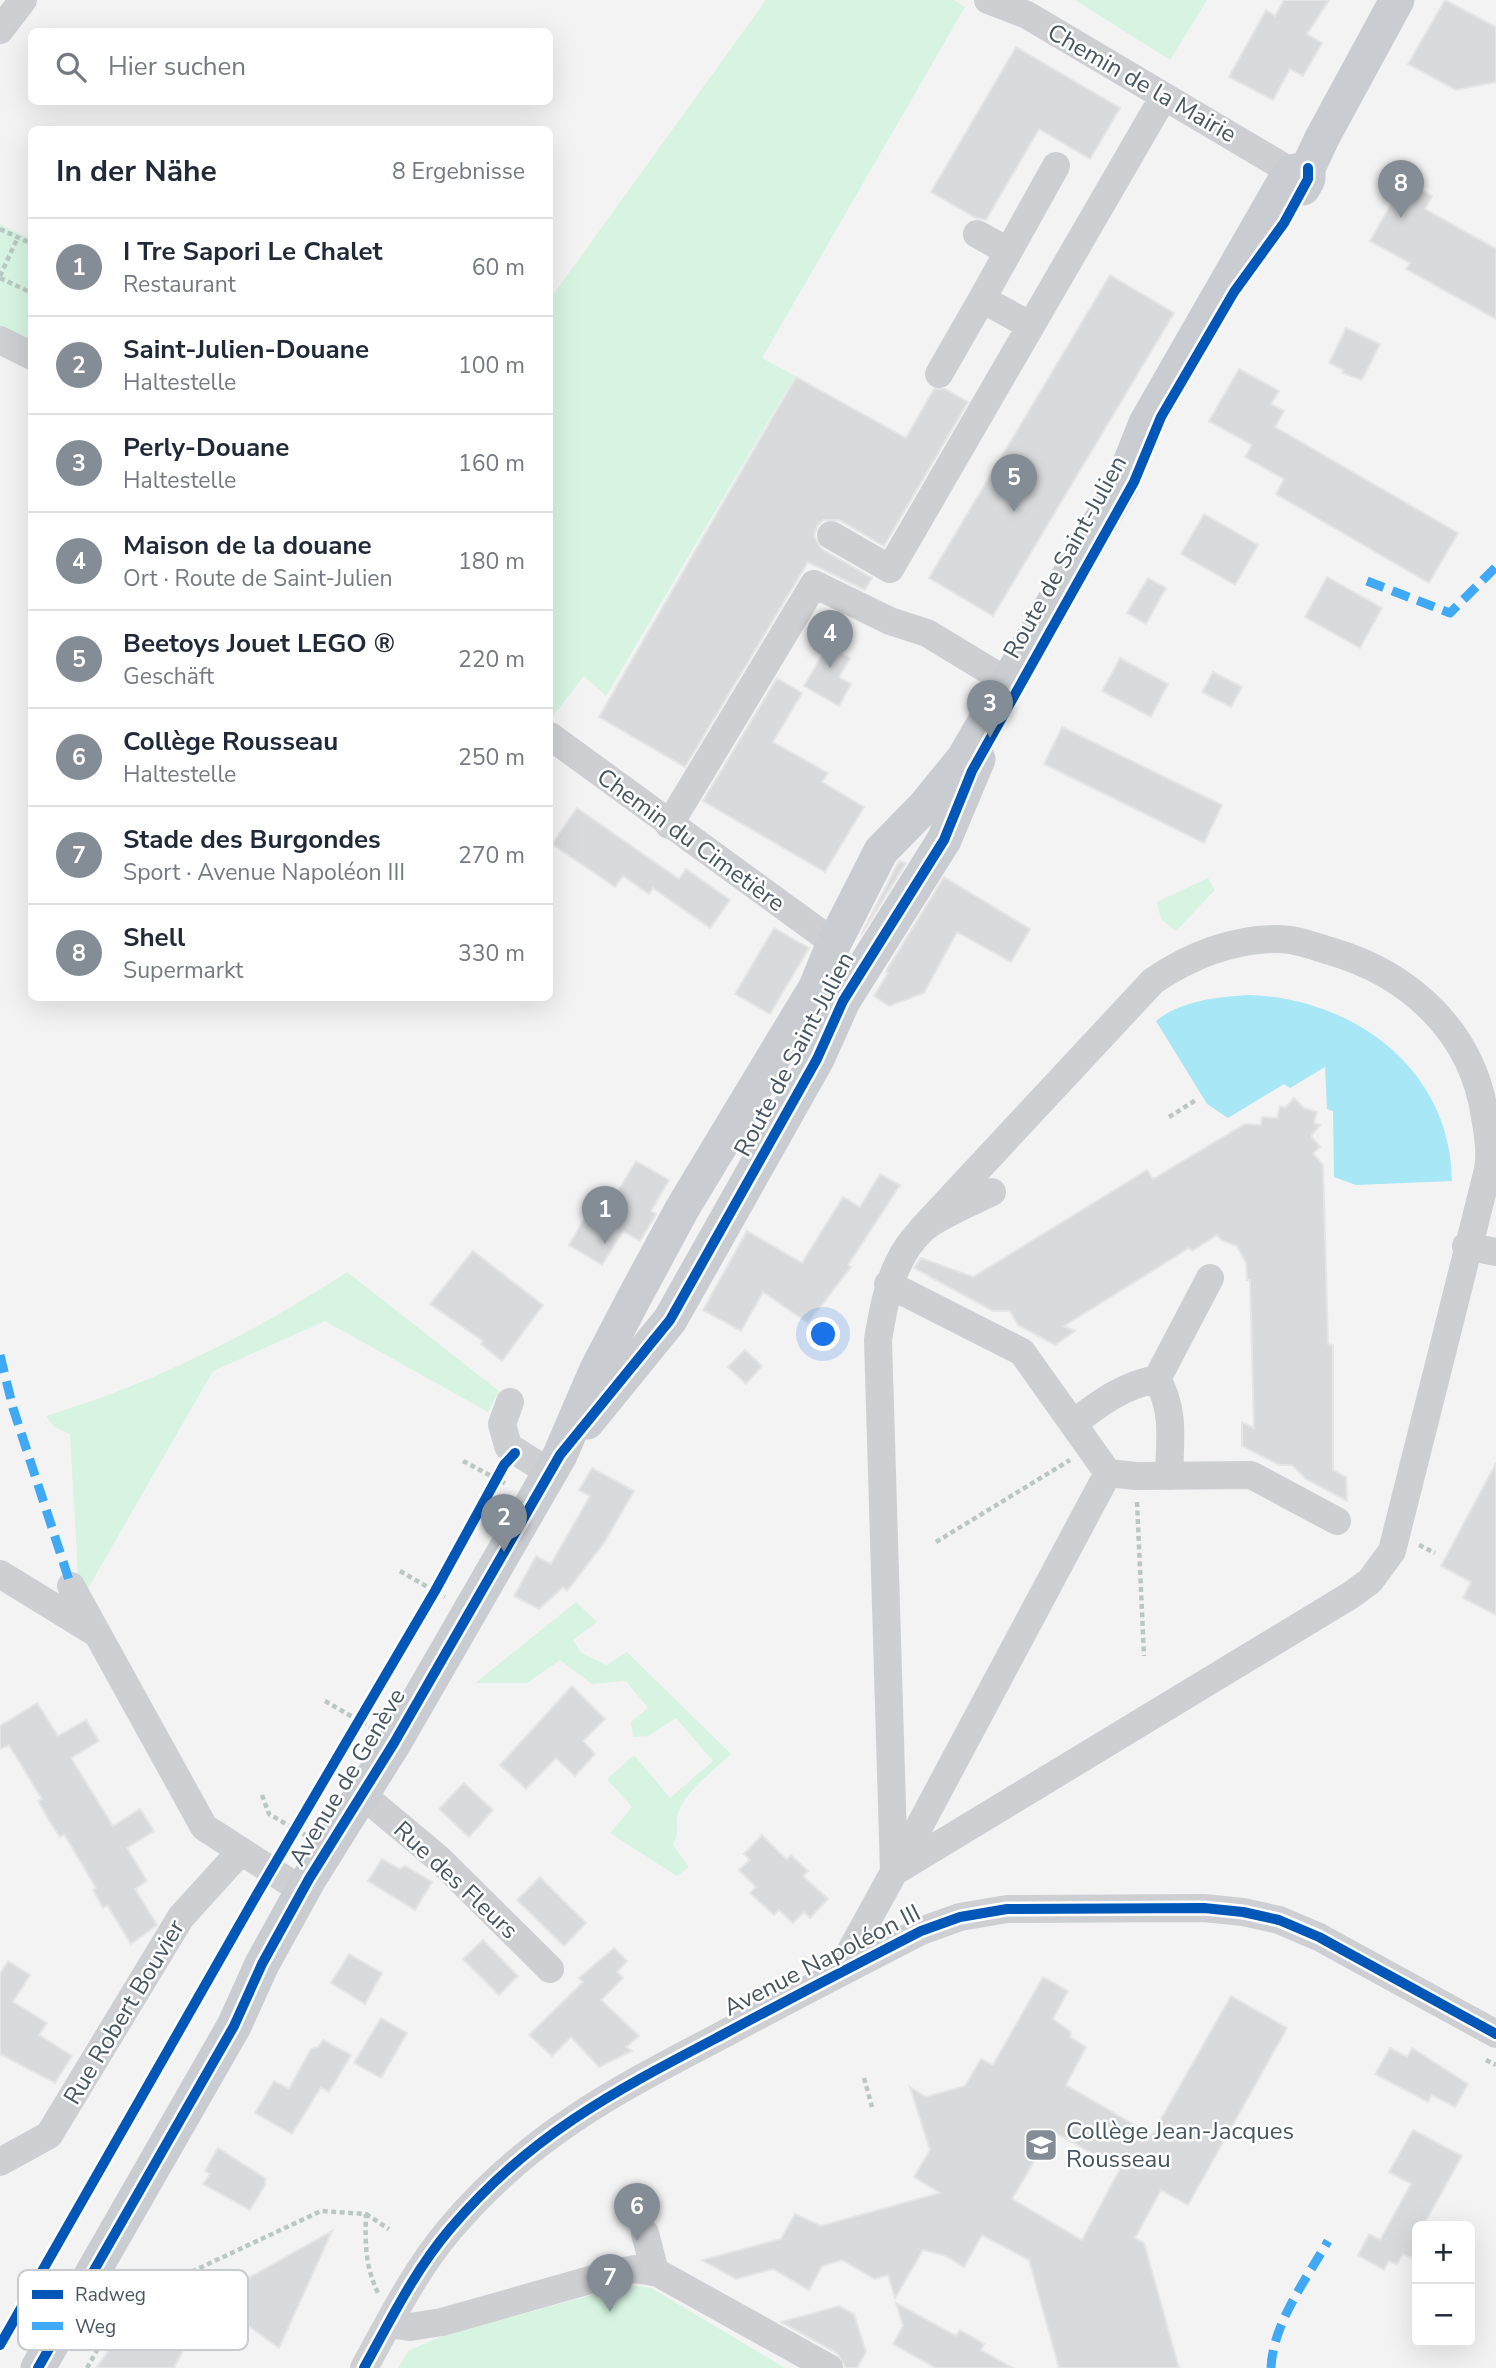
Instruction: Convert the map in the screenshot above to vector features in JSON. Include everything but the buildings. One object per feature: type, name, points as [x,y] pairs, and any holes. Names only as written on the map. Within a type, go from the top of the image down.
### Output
[{"type":"main road","name":"Route de Saint-Julien","points":[[723,1229],[817,1059],[830,994],[834,943],[881,851],[924,807],[964,758],[1121,486],[1146,423],[1300,170],[1397,0]]},
{"type":"main road","name":"Route de Saint-Julien","points":[[682,1209],[756,1086],[830,994],[944,840],[972,771],[1134,482],[1161,417],[1234,292],[1284,223],[1308,179],[1300,170]]},
{"type":"main road","points":[[707,1168],[744,1191]]},
{"type":"main road","name":"Avenue de Genève","points":[[94,2270],[234,2026],[262,1964],[303,1891],[360,1793],[394,1743],[548,1476],[626,1348],[682,1209]]},
{"type":"main road","name":"Avenue de Genève","points":[[626,1348],[670,1320],[723,1229]]},
{"type":"main road","name":"Avenue de Genève","points":[[38,2368],[48,2350]]},
{"type":"street","points":[[0,30],[23,0]]},
{"type":"street","name":"Chemin de la Mairie","points":[[988,0],[1027,16],[1164,96],[1300,170]]},
{"type":"street","points":[[831,535],[890,569],[1164,96]]},
{"type":"street","points":[[939,374],[1056,166]]},
{"type":"street","points":[[977,234],[1008,251]]},
{"type":"street","points":[[982,299],[1031,326]]},
{"type":"street","points":[[0,340],[28,354]]},
{"type":"street","points":[[669,825],[814,584],[890,621],[927,633],[993,673]]},
{"type":"street","name":"Chemin du Cimetière","points":[[553,738],[834,943]]},
{"type":"street","points":[[1259,940],[1298,942],[1361,961],[1410,988],[1432,1008],[1462,1047],[1477,1080],[1489,1137],[1492,1176],[1466,1246],[1392,1551],[1370,1581],[894,1872],[878,1340],[888,1284],[921,1230],[1153,981],[1216,949],[1259,940]]},
{"type":"street","points":[[921,1230],[992,1192]]},
{"type":"street","points":[[1466,1246],[1496,1252]]},
{"type":"street","points":[[1157,1379],[1210,1278]]},
{"type":"street","points":[[888,1284],[1021,1352],[1088,1449],[1108,1473],[1136,1476],[1251,1475],[1337,1521]]},
{"type":"street","points":[[1073,1424],[1102,1401],[1142,1382],[1157,1379]]},
{"type":"street","points":[[1157,1379],[1168,1397],[1171,1415],[1169,1476]]},
{"type":"street","points":[[510,1402],[503,1419],[502,1432],[515,1453],[548,1476]]},
{"type":"street","points":[[838,1974],[1108,1473]]},
{"type":"street","points":[[0,1574],[99,1635]]},
{"type":"street","points":[[71,1586],[204,1827],[303,1891]]},
{"type":"street","name":"Rue des Fleurs","points":[[360,1793],[439,1859],[550,1969]]},
{"type":"street","name":"Rue Robert Bouvier","points":[[0,2162],[49,2135],[181,1917],[241,1851]]},
{"type":"street","name":"Avenue Napoléon III","points":[[363,2368],[452,2227],[501,2174],[547,2136],[593,2104],[921,1931],[982,1913],[1007,1909],[1204,1908],[1243,1912],[1279,1920],[1319,1937],[1496,2034]]},
{"type":"street","points":[[645,2233],[655,2272]]},
{"type":"street","points":[[395,2314],[410,2327],[442,2322],[635,2269],[655,2272],[829,2368]]},
{"type":"street","points":[[695,2294],[736,2292]]},
{"type":"path","points":[[0,229],[28,242]]},
{"type":"path","points":[[18,237],[0,277],[28,291]]},
{"type":"path","points":[[1169,1116],[1196,1100]]},
{"type":"path","points":[[936,1542],[1088,1449]]},
{"type":"path","points":[[491,1490],[515,1453]]},
{"type":"path","points":[[463,1461],[497,1479],[548,1476]]},
{"type":"path","points":[[1136,1476],[1144,1656]]},
{"type":"path","points":[[400,1571],[470,1612]]},
{"type":"path","points":[[428,1603],[441,1580]]},
{"type":"path","points":[[325,1702],[394,1743]]},
{"type":"path","points":[[354,1732],[367,1709]]},
{"type":"path","points":[[270,1872],[303,1819]]},
{"type":"path","points":[[864,2077],[872,2108]]},
{"type":"path","points":[[195,2270],[321,2211],[366,2214],[389,2229]]},
{"type":"path","points":[[366,2214],[364,2250],[368,2270],[378,2293],[395,2314]]},
{"type":"path","points":[[364,2250],[371,2251]]},
{"type":"path","points":[[87,2368],[97,2350]]},
{"type":"green space","points":[[766,0],[954,0],[965,7],[762,358],[795,376],[606,696],[584,676],[553,716],[553,295]]},
{"type":"green space","points":[[1075,0],[1207,0],[1170,60]]},
{"type":"green space","points":[[0,224],[28,238],[28,345],[0,332]]},
{"type":"green space","points":[[1208,878],[1215,890],[1176,931],[1161,919],[1157,902]]},
{"type":"green space","points":[[347,1272],[499,1391],[488,1412],[325,1321],[213,1371],[87,1590],[78,1574],[70,1434],[54,1427],[46,1416],[125,1389],[202,1355],[276,1316]]},
{"type":"green space","points":[[576,1602],[597,1622],[573,1640],[581,1653],[607,1665],[627,1652],[731,1754],[694,1788],[678,1813],[677,1835],[673,1845],[689,1867],[677,1876],[610,1833],[632,1807],[607,1779],[634,1755],[670,1798],[713,1761],[676,1718],[648,1736],[633,1737],[631,1722],[648,1708],[626,1681],[592,1684],[560,1660],[527,1683],[475,1683]]},
{"type":"green space","points":[[628,2285],[651,2288],[785,2368],[398,2368],[408,2351],[442,2336]]},
{"type":"water","points":[[1250,995],[1289,1000],[1326,1010],[1360,1026],[1390,1048],[1415,1074],[1435,1106],[1447,1141],[1452,1181],[1356,1185],[1334,1177],[1333,1111],[1327,1109],[1325,1067],[1290,1088],[1284,1084],[1228,1118],[1207,1104],[1156,1021],[1189,1004]]},
{"type":"marked path","points":[[1367,581],[1450,613],[1496,567]]},
{"type":"marked path","points":[[0,1355],[13,1408],[71,1586]]},
{"type":"marked path","points":[[1271,2368],[1273,2351],[1284,2318],[1328,2241]]},
{"type":"cycle path","points":[[94,2270],[234,2026],[262,1964],[309,1879],[394,1743],[560,1455],[670,1320],[817,1059],[843,1001],[944,840],[972,771],[1134,482],[1161,417],[1234,292],[1284,223],[1308,179],[1308,168]]},
{"type":"cycle path","points":[[43,2270],[256,1896],[435,1591],[504,1465],[515,1453]]},
{"type":"cycle path","points":[[364,2368],[404,2296],[437,2245],[480,2196],[544,2140],[611,2095],[647,2075],[921,1931],[960,1917],[1007,1909],[1204,1908],[1243,1912],[1279,1920],[1319,1937],[1496,2034]]},
{"type":"cycle path","points":[[0,2345],[18,2313]]},
{"type":"cycle path","points":[[38,2368],[48,2350]]},
{"type":"place","name":"Shell","points":[[1401,218]]},
{"type":"place","name":"Beetoys Jouet LEGO ®","points":[[1014,512]]},
{"type":"place","name":"Maison de la douane","points":[[830,668]]},
{"type":"place","name":"Perly-Douane","points":[[990,738]]},
{"type":"place","name":"I Tre Sapori Le Chalet","points":[[605,1244]]},
{"type":"place","name":"Saint-Julien-Douane","points":[[504,1552]]},
{"type":"place","name":"Collège Jean-Jacques Rousseau","points":[[1041,2145]]},
{"type":"place","name":"Collège Rousseau","points":[[637,2241]]},
{"type":"place","name":"Stade des Burgondes","points":[[610,2312]]}]
